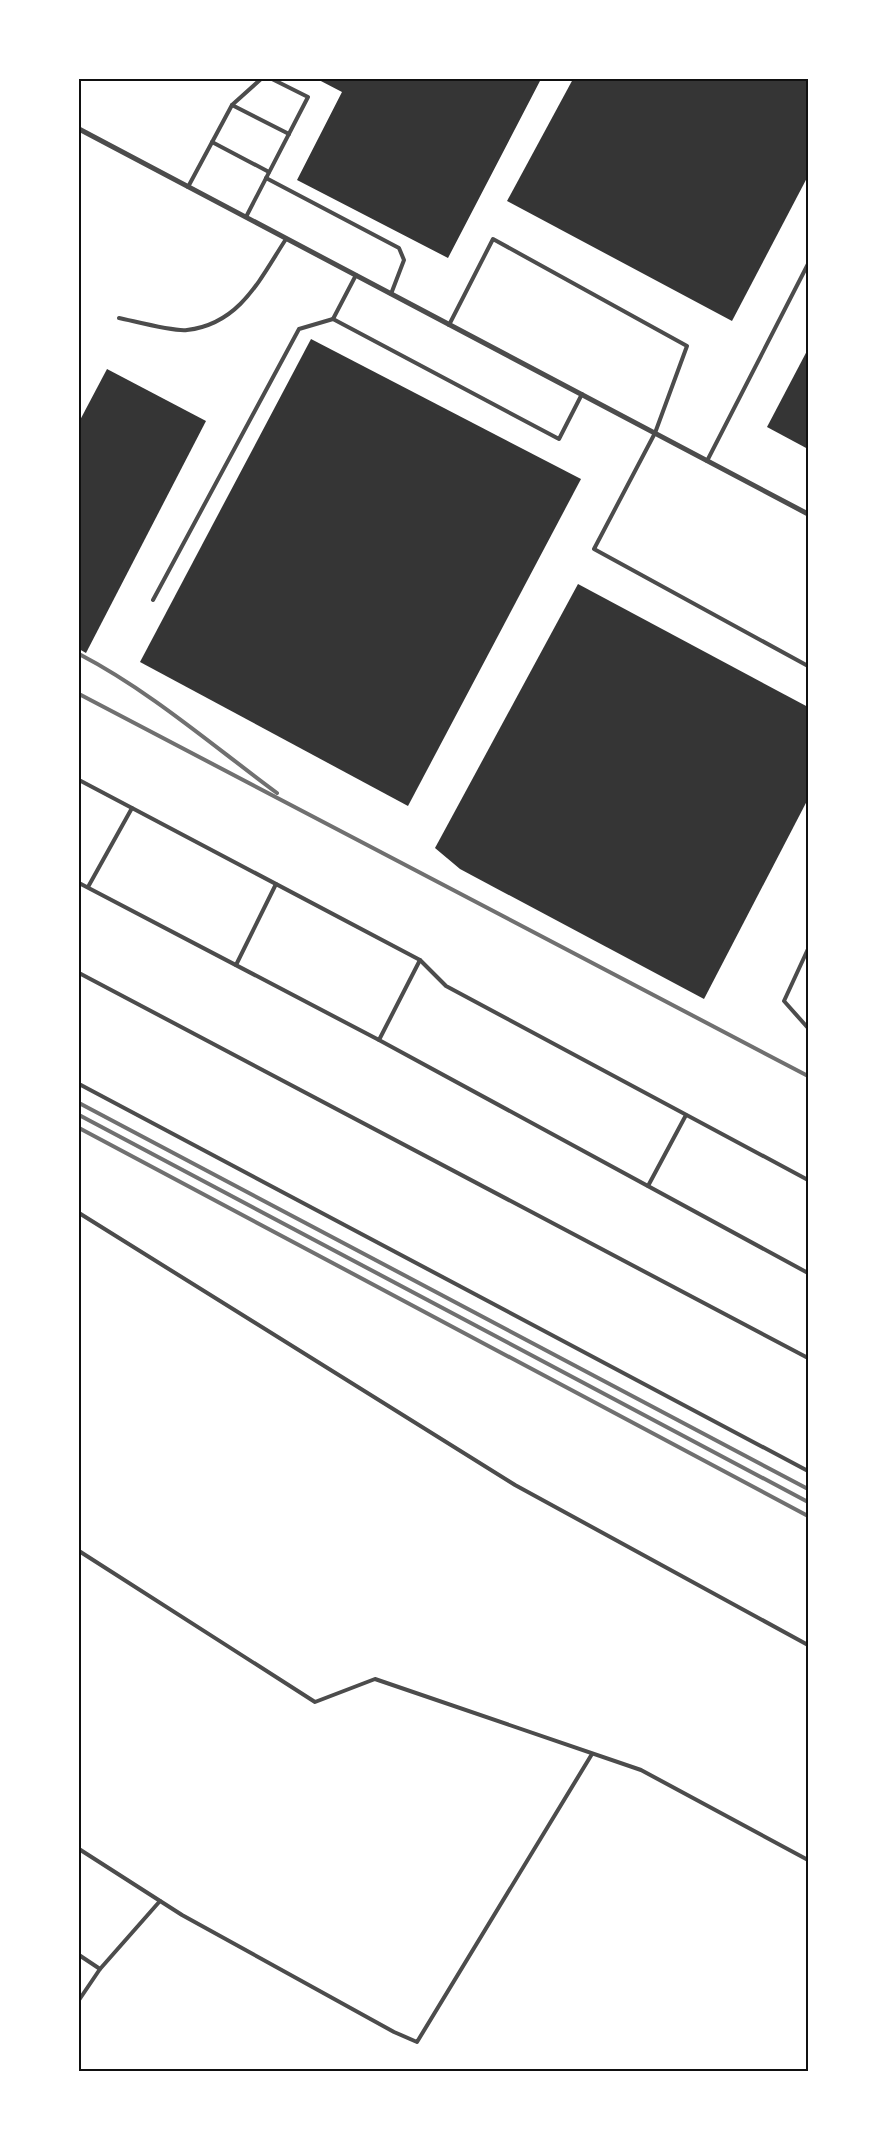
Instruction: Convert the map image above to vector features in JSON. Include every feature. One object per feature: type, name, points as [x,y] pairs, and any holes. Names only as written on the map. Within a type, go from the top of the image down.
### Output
[{"type":"street","points":[[79,129],[808,514]]},
{"type":"lane","points":[[188,187],[232,106],[261,79]]},
{"type":"lane","points":[[246,217],[308,97],[272,79]]},
{"type":"lane","points":[[232,106],[289,134]]},
{"type":"lane","points":[[212,142],[269,172]]},
{"type":"lane","points":[[266,178],[399,248],[404,260],[391,294]]},
{"type":"lane","points":[[119,318],[185,331],[221,321],[249,296],[286,239]]},
{"type":"lane","points":[[449,325],[493,239],[687,346],[655,433],[594,550],[808,666]]},
{"type":"lane","points":[[707,461],[808,264]]},
{"type":"lane","points":[[333,319],[356,276]]},
{"type":"lane","points":[[153,600],[299,329],[333,319],[559,439],[582,394]]},
{"type":"lane","points":[[79,780],[420,960],[446,986],[808,1180]]},
{"type":"lane","points":[[88,887],[132,808]]},
{"type":"lane","points":[[79,883],[379,1040],[808,1273]]},
{"type":"lane","points":[[236,965],[276,884]]},
{"type":"lane","points":[[808,949],[784,1001],[808,1028]]},
{"type":"lane","points":[[379,1040],[420,960]]},
{"type":"lane","points":[[79,973],[808,1358]]},
{"type":"lane","points":[[79,1084],[808,1471]]},
{"type":"lane","points":[[648,1186],[686,1115]]},
{"type":"lane","points":[[79,1213],[515,1485],[808,1645]]},
{"type":"lane","points":[[79,1551],[315,1702],[375,1679],[641,1770],[808,1860]]},
{"type":"lane","points":[[79,1849],[160,1901],[251,1954],[394,2032],[417,2042],[592,1754]]},
{"type":"lane","points":[[79,2000],[100,1969],[160,1901]]},
{"type":"lane","points":[[79,1955],[100,1969]]},
{"type":"building","points":[[317,79],[541,79],[448,258],[297,180],[342,92]]},
{"type":"building","points":[[573,79],[808,79],[808,176],[732,321],[507,201]]},
{"type":"building","points":[[311,339],[581,479],[408,806],[140,662]]},
{"type":"building","points":[[808,349],[808,449],[767,427]]},
{"type":"building","points":[[107,369],[206,421],[86,653],[79,649],[79,422]]},
{"type":"building","points":[[578,584],[808,707],[808,799],[704,999],[460,869],[435,848]]},
{"type":"railway","points":[[79,654],[156,702],[277,793]]},
{"type":"railway","points":[[79,694],[808,1076]]},
{"type":"railway","points":[[79,1103],[808,1489]]},
{"type":"railway","points":[[79,1115],[808,1502]]},
{"type":"railway","points":[[79,1128],[808,1516]]}]
